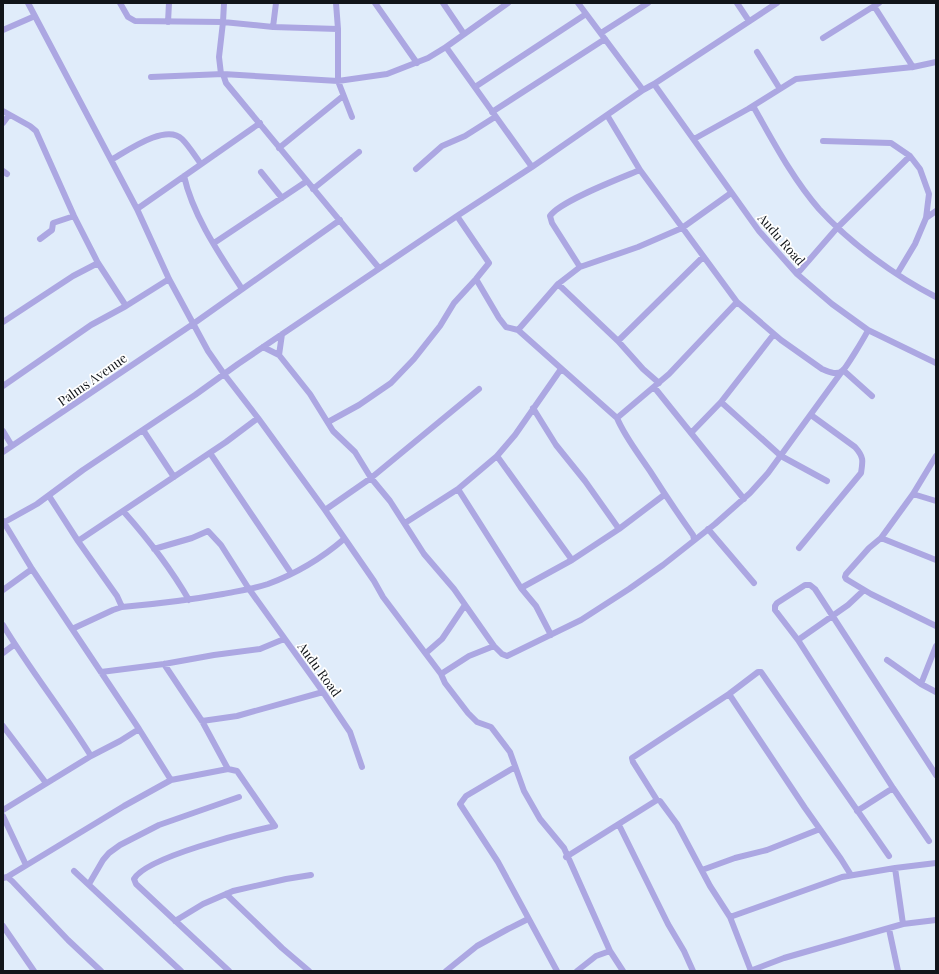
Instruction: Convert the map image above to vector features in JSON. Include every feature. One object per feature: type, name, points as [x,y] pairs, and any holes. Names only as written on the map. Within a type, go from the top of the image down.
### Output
[{"type":"street","points":[[28,3],[137,208],[169,279],[193,324],[224,374],[325,510],[374,581],[383,597],[426,653],[441,674],[445,683],[468,713],[477,722],[491,727],[510,752],[524,791],[533,808],[549,831],[560,843],[610,951],[623,971]]},
{"type":"street","points":[[168,22],[169,3]]},
{"type":"street","points":[[224,3],[219,57],[221,74],[223,74],[229,86],[379,268]]},
{"type":"street","points":[[273,26],[276,3]]},
{"type":"street","points":[[336,3],[338,29],[338,81],[352,117]]},
{"type":"street","points":[[375,3],[417,63]]},
{"type":"street","points":[[443,3],[464,34]]},
{"type":"street","points":[[151,77],[223,74],[338,81],[387,74],[428,58],[508,3]]},
{"type":"street","points":[[578,3],[643,90]]},
{"type":"street","points":[[416,168],[442,146],[465,136],[648,3]]},
{"type":"street","points":[[737,3],[749,21]]},
{"type":"street","points":[[171,780],[139,729],[32,569],[3,522],[50,496],[83,470],[379,268],[532,167],[643,90],[777,3]]},
{"type":"street","points":[[121,4],[128,17],[135,22],[223,22],[338,29]]},
{"type":"street","points":[[823,38],[876,4],[913,67]]},
{"type":"street","points":[[475,87],[586,14]]},
{"type":"street","points":[[3,30],[35,16]]},
{"type":"street","points":[[446,47],[532,167]]},
{"type":"street","points":[[757,52],[780,89]]},
{"type":"street","points":[[694,139],[753,106],[796,79],[913,67],[936,62]]},
{"type":"street","name":"Audu Road","points":[[654,84],[759,231],[797,274],[832,304],[868,330],[936,363]]},
{"type":"street","points":[[280,148],[343,96]]},
{"type":"street","points":[[753,106],[782,157],[818,207],[837,228],[896,274],[936,297]]},
{"type":"street","points":[[3,111],[36,131],[74,216],[98,263],[126,306]]},
{"type":"street","points":[[3,123],[9,115]]},
{"type":"street","points":[[606,115],[640,170],[737,302],[774,334],[822,369],[831,373],[836,373],[843,370]]},
{"type":"street","points":[[137,208],[260,123]]},
{"type":"street","points":[[111,160],[154,137],[169,133],[182,138],[201,164]]},
{"type":"street","points":[[823,141],[891,142],[910,156],[920,169],[929,194],[926,218],[915,244],[896,274]]},
{"type":"street","points":[[313,189],[359,152]]},
{"type":"street","points":[[797,274],[837,228],[910,156]]},
{"type":"street","points":[[580,267],[552,223],[550,216],[553,211],[558,207],[591,191],[640,170]]},
{"type":"street","points":[[261,172],[282,198]]},
{"type":"street","points":[[184,176],[190,198],[214,243],[242,289]]},
{"type":"street","points":[[214,243],[307,181]]},
{"type":"street","points":[[518,330],[558,284],[580,267],[638,247],[682,228],[731,193]]},
{"type":"street","points":[[926,218],[936,212]]},
{"type":"street","points":[[40,239],[52,230],[53,224],[74,216]]},
{"type":"street","points":[[328,422],[358,405],[391,383],[414,359],[440,326],[454,303],[476,280],[489,263],[457,216]]},
{"type":"street","name":"Palms Avenue","points":[[3,452],[193,324],[340,220]]},
{"type":"street","points":[[618,341],[703,257]]},
{"type":"street","points":[[3,322],[73,276],[98,263]]},
{"type":"street","points":[[3,386],[91,325],[126,306],[169,279]]},
{"type":"street","points":[[476,280],[506,327],[518,330],[617,418],[623,431],[694,539]]},
{"type":"street","points":[[558,284],[618,341],[643,368],[691,433],[744,500]]},
{"type":"street","points":[[617,418],[656,385],[706,336],[737,302]]},
{"type":"street","points":[[263,347],[279,355],[310,394],[333,431],[354,452],[371,478],[390,500],[424,554],[454,589],[494,646],[502,654],[507,656],[581,620],[629,589],[676,556],[694,539],[744,500],[781,456],[811,415],[843,370],[868,330]]},
{"type":"street","points":[[279,355],[282,334]]},
{"type":"street","points":[[691,433],[721,402],[774,334]]},
{"type":"street","points":[[405,523],[458,489],[497,456],[515,435],[561,369]]},
{"type":"street","points":[[843,370],[872,396]]},
{"type":"street","points":[[325,510],[371,478],[478,389]]},
{"type":"street","points":[[721,402],[781,456],[827,480]]},
{"type":"street","points":[[533,408],[556,445],[585,481],[619,528]]},
{"type":"street","points":[[799,548],[861,473],[863,464],[861,454],[855,448],[811,415]]},
{"type":"street","points":[[78,541],[124,512],[258,418]]},
{"type":"street","points":[[143,430],[174,476]]},
{"type":"street","points":[[3,431],[12,446]]},
{"type":"street","points":[[210,453],[291,573]]},
{"type":"street","points":[[497,456],[572,560]]},
{"type":"street","points":[[936,456],[913,494],[881,538],[869,548],[845,577],[864,590],[936,626]]},
{"type":"street","points":[[458,489],[522,588],[536,606],[551,635]]},
{"type":"street","points":[[522,588],[572,560],[619,528],[664,494]]},
{"type":"street","points":[[913,494],[936,501]]},
{"type":"street","points":[[50,496],[78,541],[118,596],[122,607]]},
{"type":"street","points":[[124,512],[142,532],[189,600]]},
{"type":"street","points":[[708,529],[754,583]]},
{"type":"street","name":"Audu Road","points":[[154,549],[208,532],[221,545],[249,589],[350,732],[362,768]]},
{"type":"street","points":[[881,538],[936,560]]},
{"type":"street","points":[[72,629],[122,607],[189,600],[268,584],[321,557],[344,539]]},
{"type":"street","points":[[3,590],[32,569]]},
{"type":"street","points":[[930,842],[893,788],[798,640],[775,610],[776,603],[805,585],[810,585],[815,589],[936,775]]},
{"type":"street","points":[[798,640],[848,605],[864,590]]},
{"type":"street","points":[[426,653],[442,639],[465,605]]},
{"type":"street","points":[[3,624],[91,756]]},
{"type":"street","points":[[101,672],[260,649],[284,639]]},
{"type":"street","points":[[3,654],[15,644]]},
{"type":"street","points":[[441,674],[469,656],[494,646]]},
{"type":"street","points":[[921,684],[936,646]]},
{"type":"street","points":[[887,660],[921,684],[936,692]]},
{"type":"street","points":[[164,664],[202,721],[228,769]]},
{"type":"street","points":[[889,856],[760,672],[632,758],[657,800],[663,803],[677,824],[730,917],[750,971],[784,958],[904,924],[936,920]]},
{"type":"street","points":[[202,721],[237,716],[323,692]]},
{"type":"street","points":[[729,694],[851,875]]},
{"type":"street","points":[[3,726],[46,783]]},
{"type":"street","points":[[3,810],[91,756],[139,729]]},
{"type":"street","points":[[515,767],[466,796],[460,804],[498,862],[557,971]]},
{"type":"street","points":[[5,877],[124,806],[171,780],[228,769],[237,771],[275,826],[212,842],[152,865],[137,874],[134,879],[136,884],[229,971]]},
{"type":"street","points":[[857,811],[893,788]]},
{"type":"street","points":[[88,884],[103,860],[120,844],[158,825],[239,797]]},
{"type":"street","points":[[566,857],[657,800]]},
{"type":"street","points":[[3,816],[26,865]]},
{"type":"street","points":[[619,824],[693,971]]},
{"type":"street","points":[[702,870],[735,858],[767,850],[820,829]]},
{"type":"street","points":[[730,917],[828,881],[851,875],[936,863]]},
{"type":"street","points":[[895,868],[904,924]]},
{"type":"street","points":[[74,871],[182,971]]},
{"type":"street","points":[[175,921],[203,904],[233,891],[311,875]]},
{"type":"street","points":[[5,877],[12,880],[68,940],[101,971]]},
{"type":"street","points":[[226,894],[308,971]]},
{"type":"street","points":[[446,971],[477,946],[528,919]]},
{"type":"street","points":[[3,926],[34,971]]},
{"type":"street","points":[[889,929],[898,971]]},
{"type":"street","points":[[577,971],[596,956],[610,951]]}]
